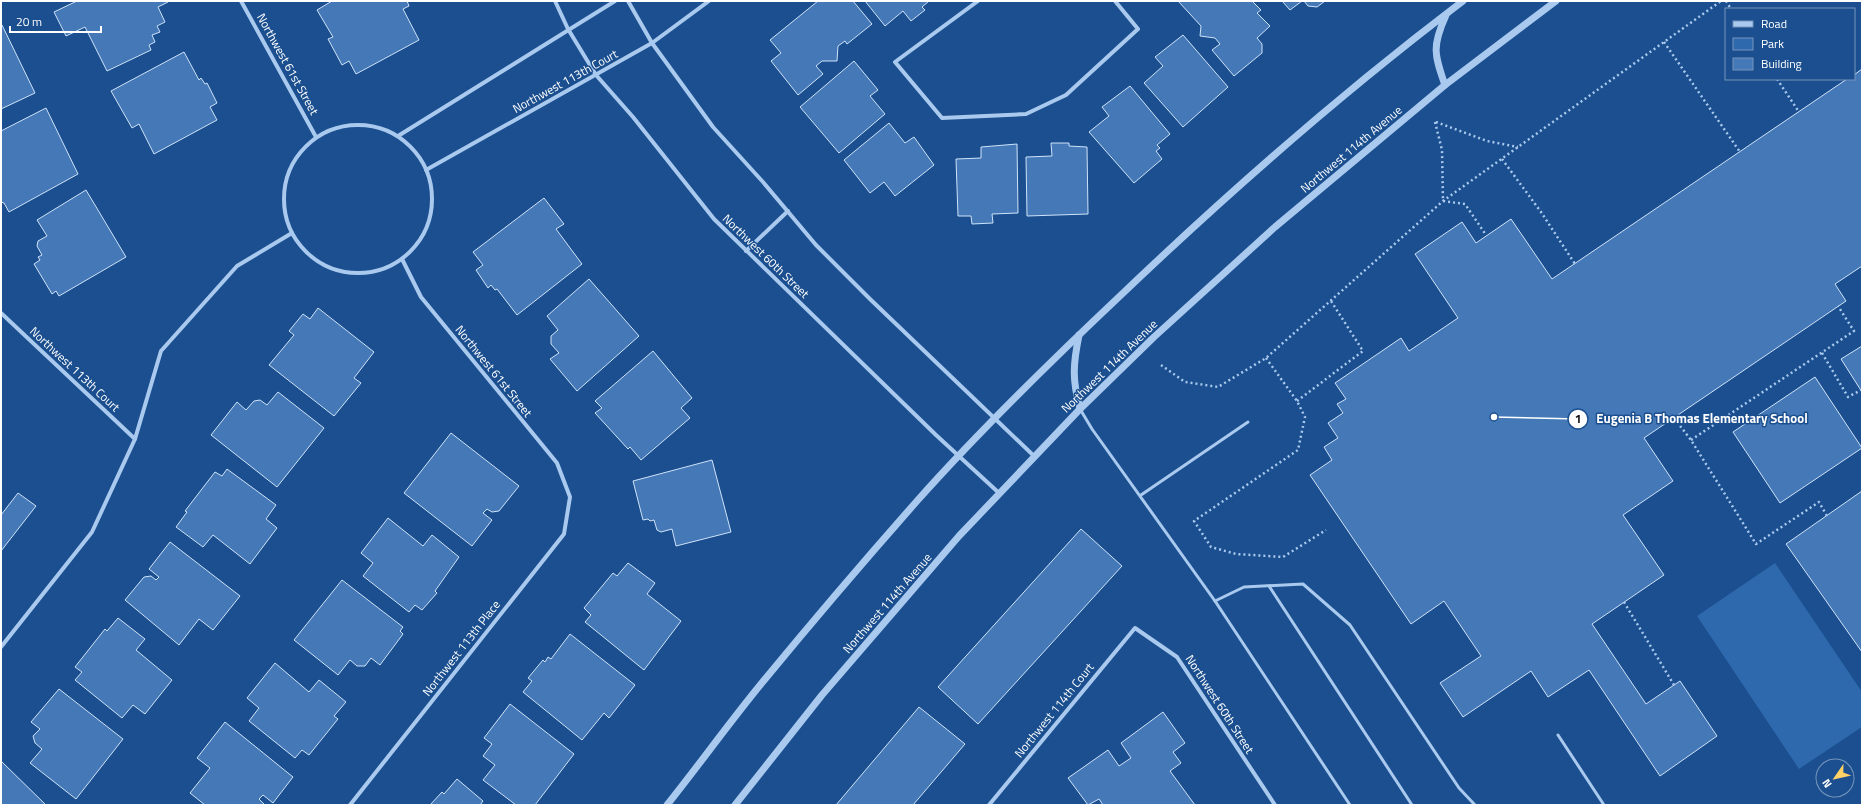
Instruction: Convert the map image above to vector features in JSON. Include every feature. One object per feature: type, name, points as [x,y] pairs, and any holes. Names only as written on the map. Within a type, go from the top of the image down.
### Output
[{"type":"street","name":"Northwest 61st Street","points":[[241,1],[316,137]]},
{"type":"street","name":"Northwest 60th Street","points":[[555,1],[568,29],[596,75],[633,117],[714,219],[999,493]]},
{"type":"street","points":[[398,136],[615,1]]},
{"type":"street","points":[[628,1],[652,43],[713,127],[788,211],[816,245],[871,300],[1034,456]]},
{"type":"street","name":"Northwest 113th Court","points":[[426,170],[652,43],[709,1]]},
{"type":"street","points":[[978,1],[895,62],[942,118],[1026,114],[1066,95],[1138,29],[1115,1]]},
{"type":"street","points":[[667,805],[798,640],[918,500],[995,419],[1079,335],[1229,195],[1342,97],[1463,1]]},
{"type":"street","name":"Northwest 114th Avenue","points":[[735,805],[822,695],[959,536],[1080,409],[1159,332],[1275,227],[1445,85],[1556,1]]},
{"type":"street","points":[[1445,85],[1436,60],[1437,35],[1447,13]]},
{"type":"street","points":[[357,124],[378,127],[398,136],[415,151],[426,170],[432,194],[429,219],[419,241],[402,259],[379,270],[354,273],[329,267],[307,254],[292,233],[284,212],[284,191],[289,170],[300,151],[316,137],[335,127],[357,124]]},
{"type":"street","points":[[746,251],[788,211]]},
{"type":"street","points":[[1,647],[92,532],[135,439],[161,351],[237,266],[292,233]]},
{"type":"street","name":"Northwest 61st Street","points":[[402,259],[421,297],[556,463],[570,497]]},
{"type":"street","name":"Northwest 113th Court","points":[[1,313],[135,439]]},
{"type":"street","points":[[1079,335],[1074,361],[1074,386],[1080,409]]},
{"type":"street","name":"Northwest 113th Place","points":[[350,805],[564,534],[570,497]]},
{"type":"street","name":"Northwest 60th Street","points":[[1135,628],[1177,657],[1275,805]]},
{"type":"street","name":"Northwest 114th Court","points":[[989,805],[1135,628]]},
{"type":"lane","points":[[1080,409],[1092,429],[1141,495],[1215,601],[1350,805]]},
{"type":"lane","points":[[1141,495],[1248,422]]},
{"type":"lane","points":[[1215,601],[1244,587],[1303,584],[1350,625],[1459,788],[1475,805]]},
{"type":"lane","points":[[1269,586],[1412,805]]},
{"type":"lane","points":[[1558,735],[1604,805]]},
{"type":"path","points":[[1161,365],[1185,382],[1218,387],[1266,358],[1443,201],[1721,1]]},
{"type":"path","points":[[1664,42],[1740,152]]},
{"type":"path","points":[[1778,80],[1799,112]]},
{"type":"path","points":[[1443,201],[1442,150],[1435,122],[1487,141],[1518,147]]},
{"type":"path","points":[[1502,158],[1541,212],[1575,264]]},
{"type":"path","points":[[1443,201],[1465,204],[1486,235]]},
{"type":"path","points":[[1297,401],[1363,351],[1331,301]]},
{"type":"path","points":[[1691,440],[1854,331],[1838,306]]},
{"type":"path","points":[[1822,353],[1848,397],[1861,390]]},
{"type":"path","points":[[1266,358],[1297,401],[1305,417],[1298,450],[1194,521],[1212,547],[1236,554],[1276,557],[1283,557],[1326,530]]},
{"type":"path","points":[[1674,418],[1691,440],[1756,544],[1819,502],[1827,516]]},
{"type":"path","points":[[1624,602],[1674,685]]},
{"type":"green space","points":[[1775,563],[1862,692],[1862,727],[1799,769],[1697,616]]},
{"type":"building","points":[[77,1],[168,2],[158,7],[165,22],[157,26],[160,32],[152,35],[155,42],[149,45],[151,50],[107,71],[85,27],[66,36],[54,12]]},
{"type":"building","points":[[332,1],[407,1],[409,6],[403,9],[419,40],[356,74],[349,61],[342,65],[328,39],[333,37],[317,10]]},
{"type":"building","points":[[818,1],[853,1],[872,24],[847,44],[845,41],[838,46],[837,61],[822,61],[816,66],[823,74],[798,95],[771,61],[781,53],[770,40]]},
{"type":"building","points":[[865,1],[929,1],[922,7],[925,10],[911,21],[903,11],[885,26]]},
{"type":"building","points":[[1178,1],[1252,1],[1261,10],[1257,13],[1270,26],[1257,38],[1262,44],[1262,53],[1234,76],[1212,50],[1220,44],[1215,38],[1200,36],[1201,26]]},
{"type":"building","points":[[1282,1],[1302,1],[1290,10]]},
{"type":"building","points":[[1304,1],[1325,1],[1317,7],[1308,6]]},
{"type":"building","points":[[2,25],[35,93],[1,109],[1,26]]},
{"type":"building","points":[[1183,35],[1228,87],[1183,127],[1144,83],[1163,66],[1155,57]]},
{"type":"building","points":[[184,52],[199,80],[201,78],[205,84],[207,83],[217,103],[210,107],[217,120],[154,154],[139,124],[132,128],[111,91]]},
{"type":"building","points":[[854,61],[878,90],[870,96],[885,114],[839,153],[800,107]]},
{"type":"building","points":[[1862,69],[1862,266],[1835,284],[1846,301],[1644,438],[1673,481],[1623,515],[1664,575],[1592,624],[1646,704],[1680,681],[1717,736],[1660,776],[1589,670],[1548,697],[1531,671],[1463,717],[1440,683],[1481,656],[1444,601],[1411,624],[1310,475],[1332,460],[1324,447],[1338,438],[1328,423],[1343,413],[1337,404],[1346,399],[1335,383],[1401,338],[1409,351],[1458,318],[1415,254],[1462,222],[1476,243],[1511,219],[1552,279],[1846,80],[1855,80],[1855,74]]},
{"type":"building","points":[[1130,86],[1170,134],[1157,145],[1160,148],[1156,151],[1162,159],[1134,183],[1089,132],[1109,116],[1102,107]]},
{"type":"building","points":[[46,108],[78,174],[9,212],[4,203],[1,202],[1,131]]},
{"type":"building","points":[[889,123],[905,143],[914,137],[934,165],[895,196],[884,182],[870,193],[844,160]]},
{"type":"building","points":[[1051,143],[1069,143],[1069,146],[1087,147],[1088,214],[1027,216],[1026,157],[1052,156]]},
{"type":"building","points":[[1017,144],[1018,213],[992,214],[993,223],[972,224],[971,216],[958,216],[956,159],[981,158],[981,147]]},
{"type":"building","points":[[86,190],[126,257],[59,296],[56,291],[52,294],[34,264],[40,260],[38,257],[42,255],[37,246],[38,241],[47,236],[37,220]]},
{"type":"building","points":[[544,198],[564,224],[556,229],[582,264],[517,315],[497,289],[495,290],[491,285],[488,288],[476,270],[483,265],[473,252]]},
{"type":"building","points":[[589,279],[639,336],[577,391],[550,359],[559,353],[551,344],[551,336],[558,330],[547,316]]},
{"type":"building","points":[[318,308],[374,352],[354,378],[361,383],[334,416],[269,365],[294,335],[289,331],[303,314],[310,319]]},
{"type":"building","points":[[1862,346],[1862,392],[1841,359]]},
{"type":"building","points":[[653,351],[692,398],[681,408],[690,418],[641,460],[630,447],[628,449],[595,413],[602,408],[595,401]]},
{"type":"building","points":[[1815,377],[1862,448],[1780,503],[1733,432]]},
{"type":"building","points":[[278,392],[324,428],[277,487],[211,435],[237,402],[246,410],[254,401],[260,400],[267,405]]},
{"type":"building","points":[[451,433],[519,486],[499,511],[492,512],[487,509],[483,513],[492,520],[472,546],[404,493]]},
{"type":"building","points":[[712,460],[731,532],[676,546],[672,529],[661,532],[657,530],[654,520],[643,520],[633,481]]},
{"type":"building","points":[[227,469],[276,505],[266,519],[277,528],[250,564],[213,535],[203,547],[176,527],[187,512],[185,511],[215,472],[222,476]]},
{"type":"building","points":[[1862,491],[1862,652],[1786,544]]},
{"type":"building","points":[[18,493],[36,506],[1,551],[1,515]]},
{"type":"building","points":[[388,518],[423,546],[432,535],[459,557],[435,591],[437,593],[422,610],[415,605],[409,612],[363,576],[373,563],[361,553]]},
{"type":"building","points":[[1081,529],[1122,566],[978,724],[938,687]]},
{"type":"building","points":[[170,542],[240,596],[213,630],[199,619],[179,645],[125,600],[144,577],[151,576],[156,580],[159,577],[149,569]]},
{"type":"building","points":[[628,563],[655,583],[647,594],[681,621],[644,670],[585,622],[591,615],[584,608],[613,573],[617,576]]},
{"type":"building","points":[[342,580],[403,627],[400,631],[403,634],[380,665],[371,658],[365,666],[357,666],[350,660],[338,675],[294,640]]},
{"type":"building","points":[[118,618],[145,639],[136,650],[172,680],[145,714],[133,705],[122,718],[75,680],[82,672],[75,667],[105,629],[107,631]]},
{"type":"building","points":[[570,634],[635,685],[609,718],[604,713],[582,740],[523,692],[532,681],[528,678],[543,660],[545,662],[548,657],[551,659]]},
{"type":"building","points":[[275,663],[309,692],[319,680],[346,702],[334,716],[338,719],[309,755],[302,750],[295,758],[249,721],[259,708],[247,698]]},
{"type":"building","points":[[59,689],[123,739],[76,799],[30,763],[42,749],[35,743],[33,736],[40,729],[31,722]]},
{"type":"building","points":[[510,704],[574,754],[535,805],[516,805],[483,780],[495,765],[483,756],[492,744],[484,738]]},
{"type":"building","points":[[919,707],[965,744],[913,805],[836,805]]},
{"type":"building","points":[[1163,712],[1185,743],[1173,752],[1181,763],[1170,771],[1195,805],[1103,805],[1099,799],[1088,805],[1068,778],[1108,750],[1119,766],[1131,758],[1121,743]]},
{"type":"building","points":[[225,722],[293,777],[273,803],[263,795],[259,799],[265,805],[205,805],[190,793],[210,768],[197,758]]},
{"type":"building","points":[[1,761],[46,805],[1,805]]},
{"type":"building","points":[[457,779],[483,801],[480,805],[430,805],[442,792],[444,794]]},
{"type":"place","name":"Eugenia B Thomas Elementary School","points":[[1494,417]]}]
